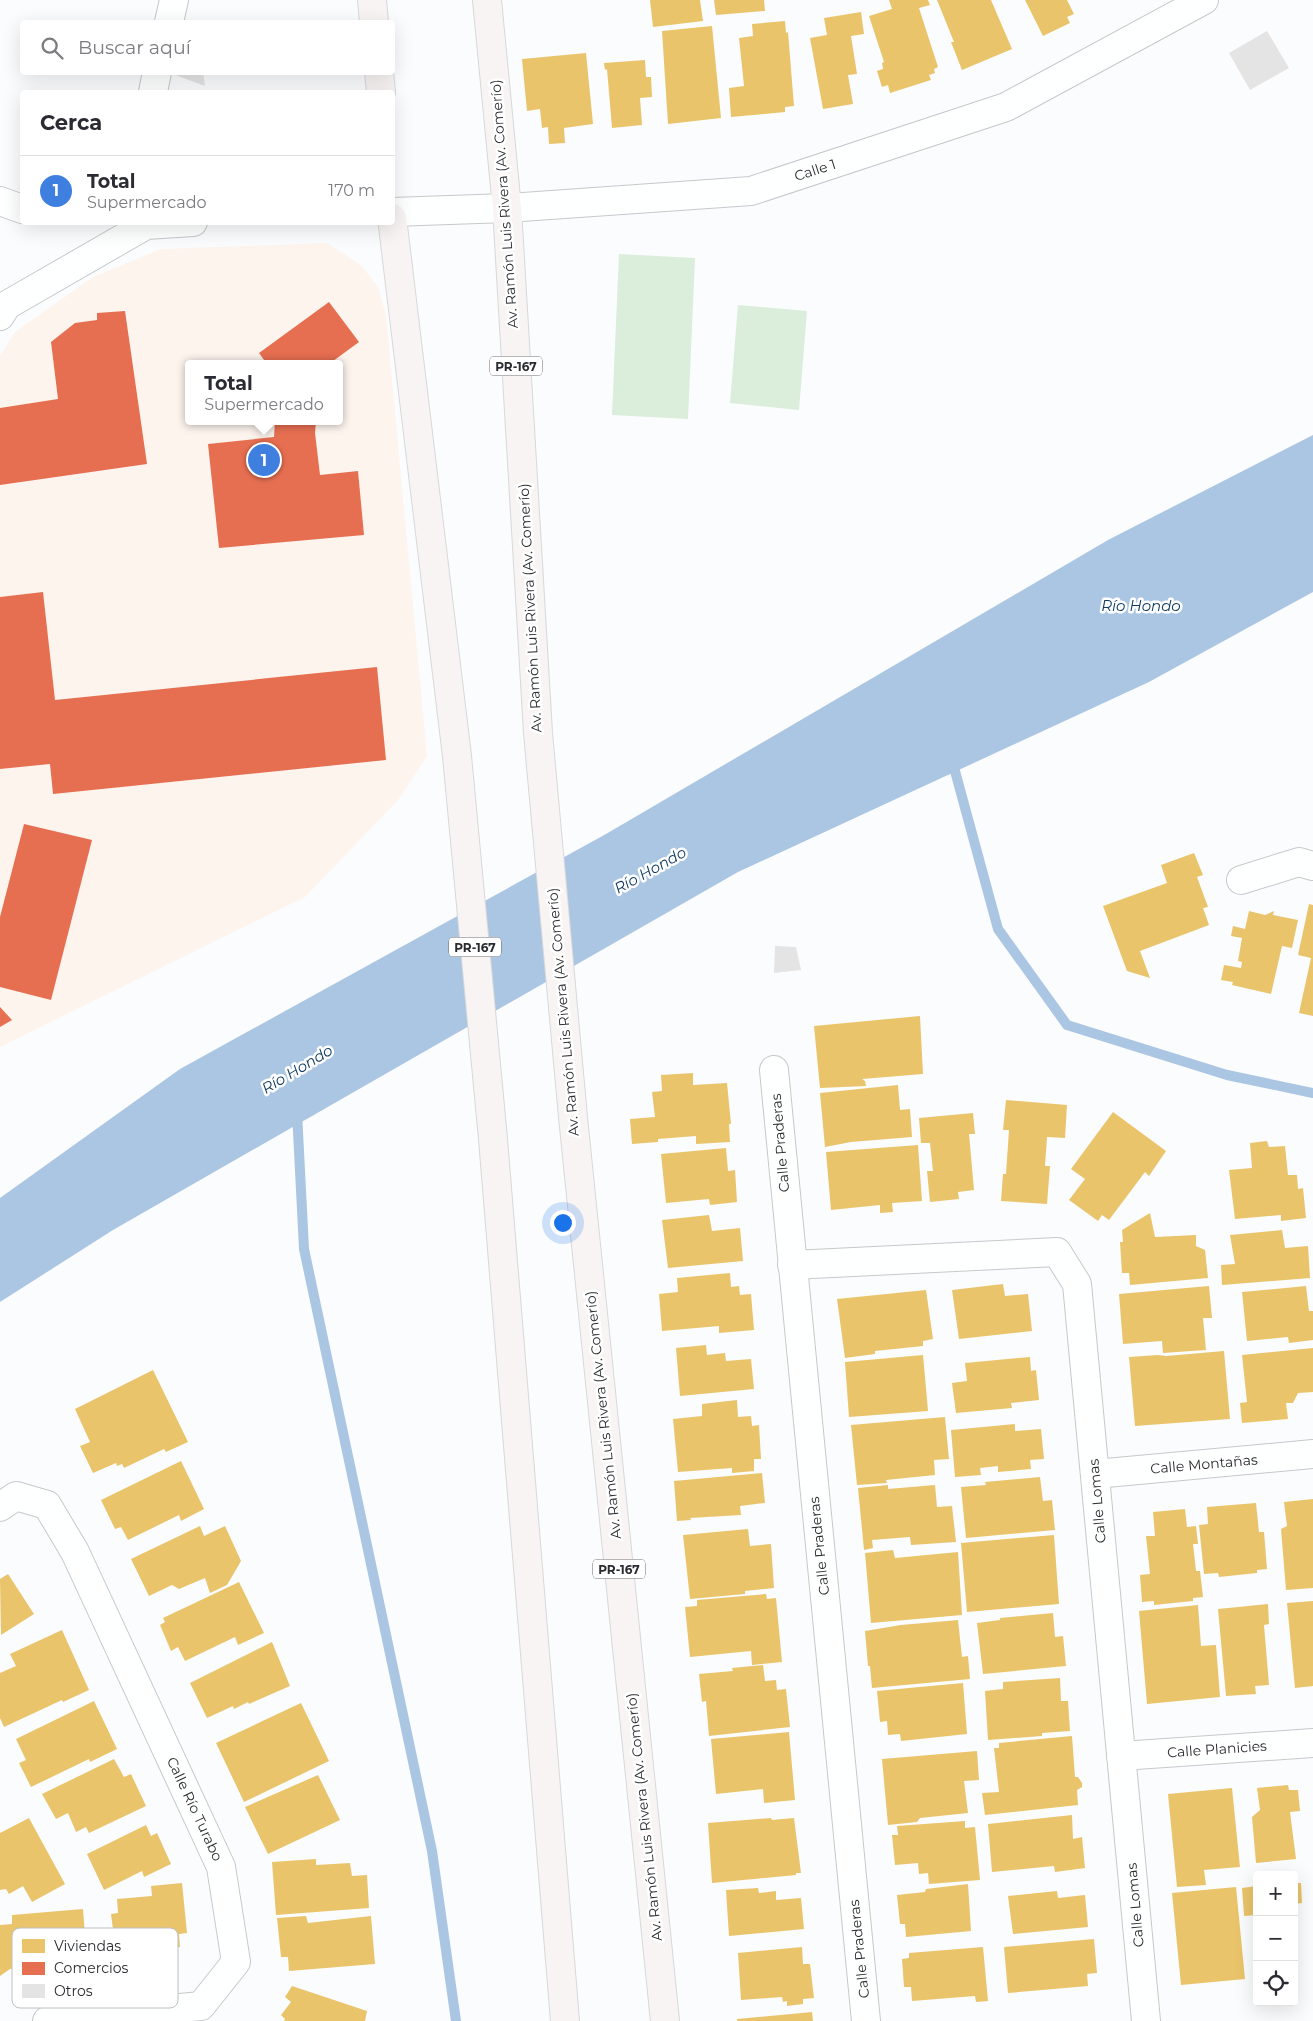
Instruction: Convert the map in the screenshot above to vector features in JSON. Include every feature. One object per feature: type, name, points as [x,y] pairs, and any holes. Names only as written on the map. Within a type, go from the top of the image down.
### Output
[{"type":"main road","points":[[372,0],[374,20]]},
{"type":"main road","name":"Av. Ramón Luis Rivera (Av. Comerío)","points":[[487,0],[507,208],[538,733],[573,1117],[665,2021]]},
{"type":"main road","points":[[379,75],[381,90]]},
{"type":"main road","name":"PR-167","points":[[393,225],[457,756],[493,1139],[565,2021]]},
{"type":"street","points":[[169,20],[174,0]]},
{"type":"street","name":"Calle 1","points":[[395,212],[507,208],[751,191],[1006,107],[1204,0]]},
{"type":"street","points":[[154,90],[157,75]]},
{"type":"street","points":[[0,201],[20,208]]},
{"type":"street","points":[[2,307],[144,225]]},
{"type":"street","points":[[1242,880],[1299,862],[1313,866]]},
{"type":"street","name":"Calle Praderas","points":[[774,1070],[866,2021]]},
{"type":"street","name":"Calle Lomas","points":[[792,1264],[1057,1252],[1077,1284],[1146,2021]]},
{"type":"street","name":"Calle Montañas","points":[[1095,1474],[1313,1454]]},
{"type":"street","name":"Calle Río Turabo","points":[[8,1501],[48,1505],[75,1552],[222,1867],[236,1962],[200,2006],[47,2021]]},
{"type":"street","name":"Calle Planicies","points":[[1121,1756],[1313,1743]]},
{"type":"shaded area","points":[[327,243],[361,265],[378,287],[386,315],[427,756],[399,799],[305,897],[0,1047],[0,356],[15,332],[93,277],[161,249]]},
{"type":"green space","points":[[619,254],[695,258],[688,419],[612,415]]},
{"type":"green space","points":[[738,305],[807,311],[799,410],[730,403]]},
{"type":"water","name":"Río Hondo","points":[[1313,435],[1313,592],[1149,682],[738,872],[113,1230],[0,1302],[0,1198],[180,1069],[606,834],[1108,540]]},
{"type":"building: Viviendas","points":[[650,0],[700,0],[703,21],[653,27]]},
{"type":"building: Viviendas","points":[[714,0],[764,0],[765,11],[716,15]]},
{"type":"building: Viviendas","points":[[889,0],[928,0],[930,5],[919,8],[938,67],[934,69],[935,73],[929,75],[931,80],[890,93],[888,85],[882,87],[877,71],[883,69],[882,63],[884,62],[869,16],[892,9]]},
{"type":"building: Viviendas","points":[[937,0],[991,0],[1012,49],[962,70],[951,42],[954,42]]},
{"type":"building: Viviendas","points":[[1025,0],[1067,0],[1074,14],[1067,17],[1070,23],[1043,36]]},
{"type":"building: Viviendas","points":[[861,12],[864,34],[851,36],[857,74],[848,75],[853,104],[823,109],[810,38],[827,35],[824,18]]},
{"type":"building: Viviendas","points":[[785,21],[786,33],[788,32],[794,106],[785,107],[785,112],[731,117],[729,88],[744,86],[739,38],[753,36],[752,24]]},
{"type":"building: Viviendas","points":[[712,26],[721,118],[668,124],[662,31]]},
{"type":"building: Viviendas","points":[[586,53],[593,124],[564,128],[565,143],[549,144],[548,127],[542,128],[540,109],[527,111],[522,59]]},
{"type":"building: Viviendas","points":[[645,60],[646,77],[651,77],[652,97],[640,98],[642,125],[612,128],[607,69],[605,70],[604,63]]},
{"type":"building: Viviendas","points":[[1194,853],[1203,875],[1197,877],[1208,907],[1203,908],[1209,925],[1140,951],[1150,978],[1127,971],[1103,906],[1167,883],[1161,865]]},
{"type":"building: Viviendas","points":[[1309,904],[1313,905],[1313,1016],[1299,1013],[1311,958],[1298,955]]},
{"type":"building: Viviendas","points":[[1249,911],[1265,915],[1274,911],[1273,915],[1298,920],[1292,948],[1282,946],[1271,994],[1232,985],[1233,982],[1221,980],[1224,965],[1241,968],[1242,962],[1238,961],[1242,938],[1231,936],[1233,926],[1245,929]]},
{"type":"building: Viviendas","points":[[920,1016],[923,1074],[862,1079],[865,1081],[866,1086],[820,1088],[814,1026]]},
{"type":"building: Viviendas","points":[[693,1073],[693,1085],[727,1083],[731,1124],[729,1124],[730,1142],[696,1144],[696,1136],[658,1139],[658,1142],[632,1144],[630,1119],[655,1117],[652,1092],[662,1091],[661,1075]]},
{"type":"building: Viviendas","points":[[898,1085],[900,1110],[910,1109],[912,1137],[851,1142],[825,1147],[820,1093]]},
{"type":"building: Viviendas","points":[[1006,1100],[1067,1105],[1065,1138],[1047,1137],[1045,1166],[1050,1166],[1047,1204],[1001,1201],[1003,1174],[1006,1174],[1009,1130],[1003,1130]]},
{"type":"building: Viviendas","points":[[1113,1112],[1166,1151],[1149,1176],[1145,1172],[1109,1220],[1102,1215],[1098,1221],[1069,1200],[1085,1179],[1071,1169]]},
{"type":"building: Viviendas","points":[[973,1113],[975,1134],[969,1134],[974,1190],[958,1192],[959,1199],[930,1202],[927,1171],[933,1171],[930,1143],[921,1143],[919,1118]]},
{"type":"building: Viviendas","points":[[1267,1141],[1269,1147],[1285,1146],[1288,1175],[1297,1175],[1298,1189],[1303,1188],[1306,1218],[1281,1221],[1281,1215],[1235,1219],[1229,1170],[1252,1168],[1250,1143]]},
{"type":"building: Viviendas","points":[[918,1145],[922,1201],[892,1203],[893,1212],[880,1213],[880,1205],[831,1210],[826,1152]]},
{"type":"building: Viviendas","points":[[726,1148],[728,1171],[735,1170],[737,1202],[710,1205],[709,1199],[666,1203],[661,1154]]},
{"type":"building: Viviendas","points":[[1150,1213],[1155,1237],[1196,1235],[1196,1246],[1205,1250],[1208,1278],[1130,1285],[1129,1273],[1122,1273],[1120,1242],[1123,1242],[1122,1230]]},
{"type":"building: Viviendas","points":[[709,1215],[712,1231],[740,1228],[743,1261],[668,1268],[662,1220]]},
{"type":"building: Viviendas","points":[[1282,1230],[1285,1248],[1308,1246],[1310,1278],[1222,1285],[1221,1265],[1235,1264],[1230,1235]]},
{"type":"building: Viviendas","points":[[730,1273],[731,1287],[739,1286],[740,1295],[751,1294],[754,1330],[719,1333],[719,1326],[662,1331],[659,1294],[678,1292],[677,1278]]},
{"type":"building: Viviendas","points":[[1003,1284],[1005,1296],[1028,1294],[1032,1331],[959,1339],[952,1290]]},
{"type":"building: Viviendas","points":[[1209,1286],[1212,1318],[1203,1318],[1206,1350],[1163,1353],[1162,1341],[1123,1344],[1119,1294]]},
{"type":"building: Viviendas","points":[[1306,1286],[1309,1311],[1313,1311],[1313,1340],[1289,1343],[1288,1337],[1247,1341],[1242,1292]]},
{"type":"building: Viviendas","points":[[926,1290],[933,1339],[923,1341],[923,1346],[875,1351],[875,1354],[845,1358],[837,1299]]},
{"type":"building: Viviendas","points":[[706,1345],[707,1355],[725,1353],[726,1361],[751,1359],[754,1389],[680,1396],[676,1348]]},
{"type":"building: Viviendas","points":[[1313,1348],[1313,1392],[1298,1393],[1293,1403],[1286,1403],[1288,1419],[1242,1423],[1240,1403],[1247,1402],[1242,1355]]},
{"type":"building: Viviendas","points":[[1224,1351],[1230,1419],[1135,1426],[1129,1357]]},
{"type":"building: Viviendas","points":[[923,1355],[928,1411],[849,1417],[845,1362]]},
{"type":"building: Viviendas","points":[[1030,1357],[1031,1371],[1036,1370],[1039,1400],[1011,1403],[1012,1408],[956,1413],[952,1383],[967,1381],[965,1363]]},
{"type":"building: Viviendas","points":[[153,1370],[188,1442],[166,1452],[164,1449],[124,1468],[122,1464],[117,1466],[116,1463],[93,1473],[80,1446],[90,1442],[75,1409]]},
{"type":"building: Viviendas","points":[[737,1400],[738,1417],[751,1416],[752,1426],[759,1425],[761,1459],[754,1459],[754,1471],[732,1473],[732,1468],[678,1472],[673,1419],[702,1416],[702,1404]]},
{"type":"building: Viviendas","points":[[945,1417],[949,1459],[934,1460],[935,1475],[886,1480],[887,1483],[857,1485],[851,1425]]},
{"type":"building: Viviendas","points":[[1015,1424],[1015,1431],[1041,1429],[1044,1459],[1030,1460],[1031,1469],[998,1472],[998,1466],[980,1468],[981,1475],[955,1477],[951,1430]]},
{"type":"building: Viviendas","points":[[181,1461],[204,1509],[181,1521],[179,1515],[128,1540],[121,1527],[115,1529],[101,1500]]},
{"type":"building: Viviendas","points":[[762,1473],[765,1503],[740,1506],[741,1515],[690,1518],[691,1520],[677,1521],[674,1481]]},
{"type":"building: Viviendas","points":[[1040,1477],[1043,1501],[1052,1500],[1055,1530],[966,1538],[961,1487],[986,1485],[985,1482]]},
{"type":"building: Viviendas","points":[[888,1485],[888,1489],[935,1485],[937,1507],[952,1506],[956,1542],[911,1545],[910,1537],[872,1540],[873,1548],[864,1550],[858,1488]]},
{"type":"building: Viviendas","points":[[1313,1499],[1313,1588],[1286,1590],[1281,1529],[1287,1526],[1284,1502]]},
{"type":"building: Viviendas","points":[[1256,1503],[1259,1532],[1264,1532],[1267,1569],[1257,1570],[1257,1573],[1219,1577],[1218,1573],[1204,1574],[1199,1525],[1208,1524],[1207,1507]]},
{"type":"building: Viviendas","points":[[1185,1509],[1187,1527],[1196,1526],[1198,1544],[1193,1544],[1196,1571],[1200,1571],[1203,1597],[1193,1598],[1193,1601],[1154,1605],[1154,1601],[1142,1602],[1140,1575],[1150,1574],[1146,1536],[1155,1536],[1153,1512]]},
{"type":"building: Viviendas","points":[[200,1526],[204,1536],[225,1526],[241,1561],[227,1585],[210,1593],[205,1578],[179,1589],[172,1585],[149,1596],[131,1559]]},
{"type":"building: Viviendas","points":[[748,1529],[750,1546],[771,1544],[774,1588],[745,1591],[745,1594],[690,1599],[683,1535]]},
{"type":"building: Viviendas","points":[[1054,1535],[1059,1604],[967,1612],[961,1543]]},
{"type":"building: Viviendas","points":[[893,1550],[895,1558],[958,1552],[962,1615],[871,1623],[865,1553]]},
{"type":"building: Viviendas","points":[[8,1574],[34,1614],[1,1635],[0,1579]]},
{"type":"building: Viviendas","points":[[239,1582],[264,1633],[238,1645],[235,1637],[185,1661],[178,1647],[171,1651],[160,1625],[165,1622],[163,1618]]},
{"type":"building: Viviendas","points":[[766,1594],[767,1599],[776,1598],[782,1662],[752,1665],[751,1651],[690,1657],[685,1607],[697,1606],[697,1600]]},
{"type":"building: Viviendas","points":[[1313,1601],[1313,1686],[1295,1688],[1287,1603]]},
{"type":"building: Viviendas","points":[[1268,1604],[1269,1624],[1264,1625],[1269,1685],[1255,1686],[1256,1694],[1226,1696],[1218,1609]]},
{"type":"building: Viviendas","points":[[1198,1605],[1201,1646],[1216,1645],[1220,1697],[1147,1704],[1139,1611]]},
{"type":"building: Viviendas","points":[[1053,1613],[1055,1637],[1063,1636],[1066,1666],[983,1674],[977,1623],[1000,1620],[1000,1618]]},
{"type":"building: Viviendas","points":[[958,1620],[962,1657],[968,1656],[970,1679],[872,1688],[865,1631],[901,1625]]},
{"type":"building: Viviendas","points":[[62,1630],[89,1690],[63,1702],[62,1700],[4,1727],[0,1718],[0,1673],[16,1666],[10,1654]]},
{"type":"building: Viviendas","points":[[272,1642],[290,1686],[249,1704],[248,1702],[234,1709],[233,1706],[207,1718],[190,1683]]},
{"type":"building: Viviendas","points":[[763,1665],[765,1681],[776,1680],[777,1690],[786,1689],[790,1727],[709,1736],[706,1701],[702,1702],[699,1674],[733,1671],[732,1668]]},
{"type":"building: Viviendas","points":[[1060,1678],[1061,1701],[1068,1701],[1070,1731],[1042,1733],[1042,1736],[988,1740],[985,1691],[1003,1689],[1003,1682]]},
{"type":"building: Viviendas","points":[[963,1683],[967,1734],[901,1741],[900,1734],[888,1735],[887,1721],[880,1722],[877,1691]]},
{"type":"building: Viviendas","points":[[94,1701],[117,1749],[90,1762],[89,1759],[31,1787],[19,1763],[26,1760],[16,1739]]},
{"type":"building: Viviendas","points":[[301,1703],[329,1761],[244,1802],[216,1743]]},
{"type":"building: Viviendas","points":[[789,1732],[795,1800],[764,1803],[763,1789],[716,1794],[711,1739]]},
{"type":"building: Viviendas","points":[[1072,1736],[1075,1777],[1078,1777],[1082,1783],[1082,1787],[1077,1790],[1078,1805],[985,1815],[982,1793],[999,1792],[994,1748],[999,1748],[999,1743]]},
{"type":"building: Viviendas","points":[[977,1751],[979,1780],[964,1781],[968,1813],[920,1818],[917,1822],[888,1825],[882,1759]]},
{"type":"building: Viviendas","points":[[114,1759],[124,1777],[131,1774],[146,1806],[89,1833],[86,1827],[76,1832],[68,1813],[56,1819],[42,1794]]},
{"type":"building: Viviendas","points":[[318,1775],[340,1820],[268,1854],[245,1807]]},
{"type":"building: Viviendas","points":[[1288,1785],[1289,1790],[1298,1790],[1300,1811],[1290,1812],[1296,1859],[1256,1863],[1252,1817],[1260,1810],[1257,1788]]},
{"type":"building: Viviendas","points":[[1232,1788],[1240,1867],[1204,1870],[1206,1885],[1177,1887],[1168,1794]]},
{"type":"building: Viviendas","points":[[1072,1815],[1073,1839],[1082,1837],[1085,1868],[1055,1872],[1054,1866],[992,1872],[988,1824]]},
{"type":"building: Viviendas","points":[[29,1818],[65,1884],[32,1902],[23,1886],[9,1894],[6,1889],[0,1890],[0,1833]]},
{"type":"building: Viviendas","points":[[771,1818],[772,1820],[794,1818],[801,1873],[712,1883],[708,1823]]},
{"type":"building: Viviendas","points":[[965,1821],[965,1828],[975,1827],[980,1880],[929,1884],[928,1873],[919,1874],[918,1863],[895,1865],[892,1835],[898,1835],[897,1826]]},
{"type":"building: Viviendas","points":[[146,1825],[151,1836],[157,1833],[171,1864],[144,1877],[142,1871],[104,1890],[87,1854]]},
{"type":"building: Viviendas","points":[[316,1859],[316,1865],[350,1863],[352,1876],[367,1875],[369,1908],[276,1915],[272,1862]]},
{"type":"building: Viviendas","points":[[182,1883],[187,1933],[179,1934],[180,1947],[178,1947],[178,1928],[113,1928],[111,1914],[118,1913],[117,1899],[152,1896],[151,1886]]},
{"type":"building: Viviendas","points":[[1298,1883],[1301,1883],[1302,1903],[1298,1904]]},
{"type":"building: Viviendas","points":[[968,1884],[971,1931],[906,1937],[905,1924],[900,1924],[897,1895]]},
{"type":"building: Viviendas","points":[[1236,1887],[1245,1979],[1181,1985],[1172,1893]]},
{"type":"building: Viviendas","points":[[1253,1887],[1253,1915],[1244,1916],[1242,1888]]},
{"type":"building: Viviendas","points":[[758,1888],[759,1893],[776,1891],[776,1900],[801,1898],[804,1929],[729,1936],[726,1890]]},
{"type":"building: Viviendas","points":[[1057,1891],[1058,1898],[1085,1895],[1088,1927],[1013,1934],[1008,1896]]},
{"type":"building: Viviendas","points":[[83,1909],[84,1928],[12,1928],[12,1969],[0,1976],[0,1925],[12,1924],[12,1915]]},
{"type":"building: Viviendas","points":[[306,1916],[308,1923],[371,1916],[375,1964],[289,1971],[288,1957],[281,1957],[277,1918]]},
{"type":"building: Viviendas","points":[[1094,1939],[1097,1973],[1087,1974],[1088,1986],[1008,1993],[1004,1947]]},
{"type":"building: Viviendas","points":[[802,1947],[803,1964],[810,1964],[814,1998],[803,1999],[803,2004],[787,2006],[787,2001],[783,2002],[782,1997],[741,2000],[738,1953]]},
{"type":"building: Viviendas","points":[[983,1947],[988,2001],[976,2002],[975,1996],[912,2001],[911,1987],[904,1987],[902,1959],[909,1958],[909,1953]]},
{"type":"building: Viviendas","points":[[292,1986],[367,2011],[365,2021],[284,2021],[285,2019],[281,2015],[291,2002],[285,1997]]},
{"type":"building: Viviendas","points":[[812,2012],[813,2021],[737,2021],[737,2019]]},
{"type":"building: Comercios","points":[[329,302],[359,342],[334,360],[264,360],[259,353]]},
{"type":"building: Comercios","points":[[125,311],[147,464],[0,485],[0,408],[58,399],[51,342],[75,323],[97,320],[97,313]]},
{"type":"building: Comercios","points":[[275,425],[316,425],[320,475],[358,471],[364,535],[219,548],[208,444],[274,437]]},
{"type":"building: Comercios","points":[[43,592],[55,700],[377,667],[386,760],[53,794],[50,764],[0,769],[0,597]]},
{"type":"building: Comercios","points":[[24,824],[92,840],[51,1000],[0,987],[0,917]]},
{"type":"building: Comercios","points":[[0,1007],[12,1020],[0,1027]]},
{"type":"building: Otros","points":[[1267,31],[1289,68],[1250,90],[1229,53]]},
{"type":"building: Otros","points":[[175,75],[203,75],[205,86]]},
{"type":"building: Otros","points":[[775,946],[796,947],[801,970],[774,973]]},
{"type":"waterway","points":[[952,760],[998,929],[1067,1025],[1227,1075],[1313,1093]]},
{"type":"waterway","points":[[297,1112],[304,1249],[432,1851],[456,2021]]},
{"type":"place","name":"Total","points":[[264,460]]}]
